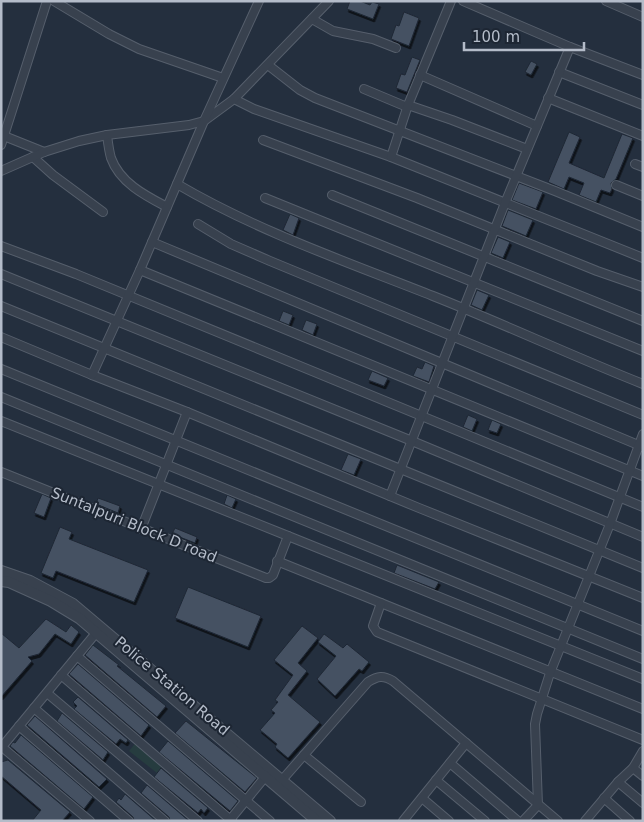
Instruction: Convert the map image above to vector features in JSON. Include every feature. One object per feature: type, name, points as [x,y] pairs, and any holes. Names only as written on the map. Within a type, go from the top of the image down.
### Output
[{"type":"street","points":[[1,145],[47,1]]},
{"type":"street","points":[[54,1],[130,45],[223,78]]},
{"type":"street","points":[[92,376],[223,78],[259,1]]},
{"type":"street","points":[[1,171],[44,152],[79,141],[107,135],[179,127],[204,121],[234,99],[329,1]]},
{"type":"street","points":[[390,157],[408,106],[450,1]]},
{"type":"street","points":[[462,1],[570,47],[643,75]]},
{"type":"street","points":[[606,1],[643,17]]},
{"type":"street","points":[[312,19],[333,31],[373,39],[396,48]]},
{"type":"street","points":[[390,496],[505,203],[570,47]]},
{"type":"street","points":[[268,65],[300,90],[315,98],[643,227]]},
{"type":"street","points":[[559,72],[643,105]]},
{"type":"street","points":[[420,75],[537,126]]},
{"type":"street","points":[[364,89],[527,149]]},
{"type":"street","points":[[548,98],[643,136]]},
{"type":"street","points":[[234,99],[254,109],[313,128],[390,157],[643,258]]},
{"type":"street","points":[[107,135],[110,156],[115,167],[123,177],[140,192],[167,208]]},
{"type":"street","points":[[4,136],[44,152]]},
{"type":"street","points":[[263,140],[597,271],[643,287]]},
{"type":"street","points":[[33,157],[53,175],[103,212]]},
{"type":"street","points":[[177,184],[228,213],[464,308],[643,384]]},
{"type":"street","points":[[616,185],[643,196]]},
{"type":"street","points":[[332,195],[643,321]]},
{"type":"street","points":[[265,198],[643,351]]},
{"type":"street","points":[[198,224],[216,236],[254,255],[643,415]]},
{"type":"street","points":[[152,242],[641,446]]},
{"type":"street","points":[[1,246],[643,507]]},
{"type":"street","points":[[140,270],[643,476]]},
{"type":"street","points":[[1,274],[643,537]]},
{"type":"street","points":[[1,306],[643,568]]},
{"type":"street","points":[[1,337],[92,376],[187,412],[643,598]]},
{"type":"street","points":[[1,369],[643,631]]},
{"type":"street","points":[[1,397],[643,658]]},
{"type":"street","points":[[141,529],[187,412]]},
{"type":"street","points":[[1,421],[643,679]]},
{"type":"street","points":[[523,821],[538,805],[535,724],[542,698],[550,673],[641,446],[643,434]]},
{"type":"street","name":"Suntalpuri Block D road","points":[[1,472],[266,578],[272,575],[277,561]]},
{"type":"street","points":[[288,536],[277,561],[643,710]]},
{"type":"street","name":"Police Station Road","points":[[1,572],[30,581],[73,604],[330,821]]},
{"type":"street","name":"Police Station Road","points":[[1,581],[9,582],[51,601],[78,618],[317,821]]},
{"type":"street","points":[[381,603],[373,626],[377,632],[643,740]]},
{"type":"street","points":[[90,821],[2,748],[96,633]]},
{"type":"street","points":[[77,656],[270,821]]},
{"type":"street","points":[[61,675],[230,820],[265,777]]},
{"type":"street","points":[[282,780],[368,682],[378,676],[386,677],[558,821]]},
{"type":"street","points":[[47,693],[198,821]]},
{"type":"street","points":[[34,708],[165,821]]},
{"type":"street","points":[[19,726],[129,821]]},
{"type":"street","points":[[414,821],[405,818],[466,743]]},
{"type":"street","points":[[590,819],[604,798],[633,768],[643,751]]},
{"type":"street","points":[[304,755],[361,802]]},
{"type":"street","points":[[450,763],[518,821]]},
{"type":"street","points":[[633,768],[643,776]]},
{"type":"street","points":[[436,780],[485,821]]},
{"type":"street","points":[[618,782],[643,804]]},
{"type":"street","points":[[422,798],[449,821]]},
{"type":"street","points":[[604,798],[630,821]]},
{"type":"green space","points":[[138,740],[162,761],[159,764],[161,768],[157,773],[129,751]]},
{"type":"building","points":[[350,1],[360,1],[370,5],[372,2],[379,4],[373,19],[347,9]]},
{"type":"building","points":[[404,12],[419,18],[409,46],[391,39],[396,25],[399,26]]},
{"type":"building","points":[[412,57],[420,60],[407,92],[396,88],[401,74],[405,75]]},
{"type":"building","points":[[531,61],[537,64],[531,75],[525,72]]},
{"type":"building","points":[[569,132],[580,137],[569,163],[604,178],[622,134],[633,138],[616,179],[611,183],[612,189],[610,193],[601,190],[596,202],[579,195],[584,183],[569,177],[564,189],[548,182]]},
{"type":"building","points":[[519,183],[543,192],[536,209],[512,200]]},
{"type":"building","points":[[508,210],[533,220],[526,236],[502,226]]},
{"type":"building","points":[[290,214],[299,218],[293,235],[283,230]]},
{"type":"building","points":[[498,237],[510,242],[503,258],[491,253]]},
{"type":"building","points":[[477,290],[489,295],[482,310],[471,305]]},
{"type":"building","points":[[283,311],[293,315],[289,325],[279,321]]},
{"type":"building","points":[[306,320],[317,324],[313,335],[302,330]]},
{"type":"building","points":[[425,362],[434,366],[429,382],[413,376],[417,367],[422,369]]},
{"type":"building","points":[[372,371],[388,378],[384,386],[368,380]]},
{"type":"building","points":[[468,415],[477,419],[472,431],[463,427]]},
{"type":"building","points":[[492,420],[501,424],[497,433],[488,430]]},
{"type":"building","points":[[348,454],[361,459],[354,475],[341,470]]},
{"type":"building","points":[[42,494],[51,498],[44,517],[34,513]]},
{"type":"building","points":[[227,495],[236,499],[232,508],[224,504]]},
{"type":"building","points":[[98,498],[120,506],[118,513],[96,504]]},
{"type":"building","points":[[60,527],[72,532],[69,539],[148,570],[134,602],[56,571],[53,578],[41,573]]},
{"type":"building","points":[[175,528],[197,537],[195,543],[172,534]]},
{"type":"building","points":[[397,565],[439,582],[435,589],[394,573]]},
{"type":"building","points":[[188,587],[261,616],[248,647],[175,618]]},
{"type":"building","points":[[46,619],[66,632],[71,625],[79,632],[71,644],[55,634],[39,654],[28,657],[32,661],[1,697],[1,633],[19,648]]},
{"type":"building","points":[[302,626],[318,638],[298,663],[307,671],[288,695],[320,722],[288,758],[275,747],[277,744],[260,730],[275,713],[271,710],[278,702],[275,700],[293,675],[274,660]]},
{"type":"building","points":[[324,634],[343,648],[347,644],[369,662],[362,671],[359,669],[335,696],[317,679],[336,656],[318,642]]},
{"type":"building","points":[[93,645],[166,706],[157,717],[85,655]]},
{"type":"building","points":[[78,664],[149,725],[141,736],[69,674]]},
{"type":"building","points":[[78,697],[128,740],[126,743],[120,739],[116,744],[74,709],[77,706],[73,702]]},
{"type":"building","points":[[62,713],[108,752],[103,760],[57,721]]},
{"type":"building","points":[[35,716],[107,779],[99,787],[27,725]]},
{"type":"building","points":[[186,721],[257,778],[245,792],[175,733]]},
{"type":"building","points":[[21,735],[93,797],[84,809],[10,746]]},
{"type":"building","points":[[168,741],[238,801],[230,811],[159,752]]},
{"type":"building","points":[[8,760],[70,812],[62,821],[32,821],[41,810],[1,776],[1,762]]},
{"type":"building","points":[[161,768],[208,808],[204,813],[201,809],[198,813],[154,777]]},
{"type":"building","points":[[147,785],[189,821],[170,821],[169,817],[141,793]]},
{"type":"building","points":[[125,794],[156,821],[134,821],[133,817],[116,802],[119,798],[121,800]]}]
